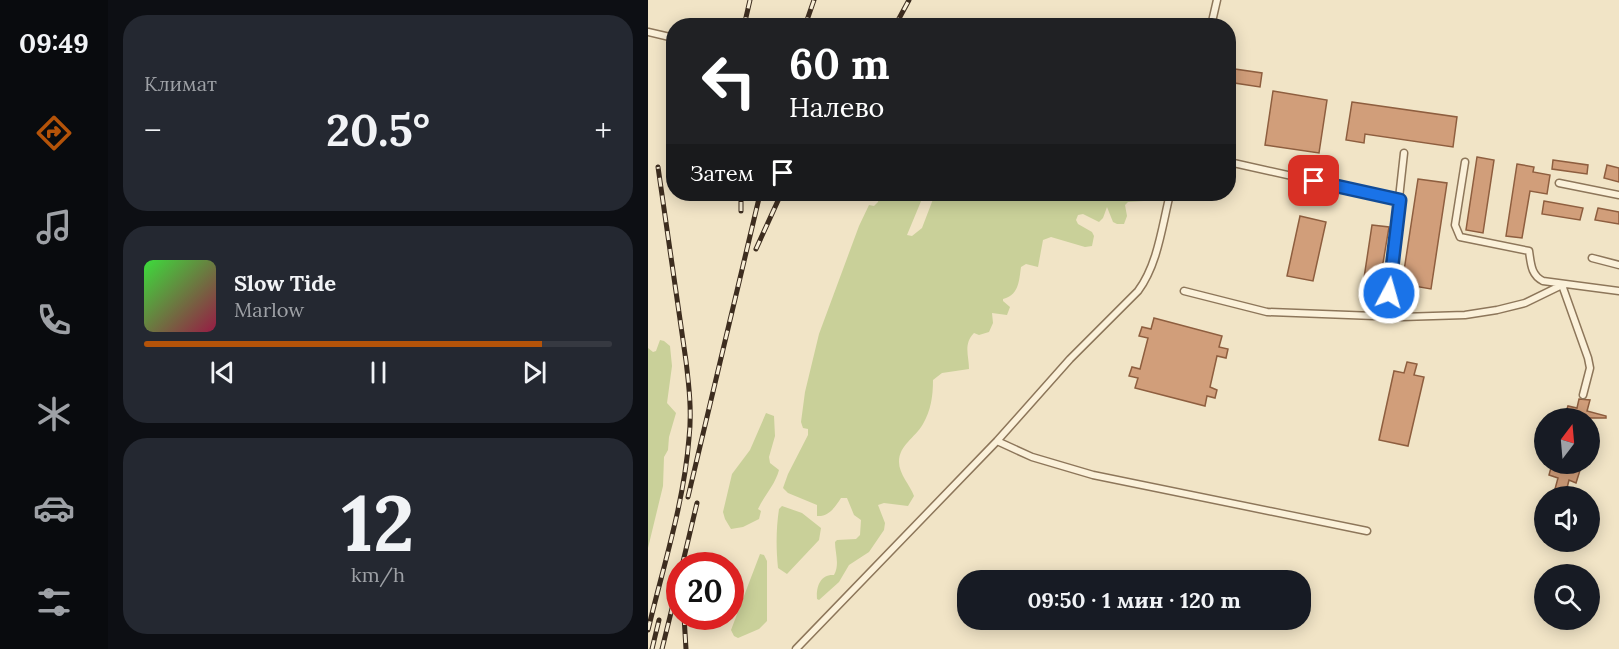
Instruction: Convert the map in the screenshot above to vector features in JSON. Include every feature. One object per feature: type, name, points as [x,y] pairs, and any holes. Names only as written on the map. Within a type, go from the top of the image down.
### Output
[{"type":"lane","points":[[1213,18],[1217,0]]},
{"type":"lane","points":[[648,32],[666,36]]},
{"type":"lane","points":[[1386,316],[1404,153]]},
{"type":"lane","points":[[1465,162],[1455,225],[1460,237],[1529,251],[1536,277],[1543,282],[1619,291]]},
{"type":"lane","points":[[1236,164],[1400,200]]},
{"type":"lane","points":[[1559,183],[1619,195]]},
{"type":"lane","points":[[796,649],[998,441],[1070,359],[1147,279],[1168,201]]},
{"type":"lane","points":[[1592,258],[1619,265]]},
{"type":"lane","points":[[1184,291],[1267,312],[1386,316],[1465,315],[1525,303],[1562,285]]},
{"type":"lane","points":[[1562,285],[1590,368],[1583,395]]},
{"type":"lane","points":[[998,441],[1032,457],[1093,475],[1367,531]]},
{"type":"green space","points":[[921,201],[907,235],[912,236],[922,228],[932,201],[1144,201],[1128,202],[1125,205],[1127,216],[1124,224],[1113,222],[1107,207],[1099,222],[1083,214],[1078,215],[1076,220],[1078,224],[1092,232],[1094,236],[1092,246],[1085,247],[1051,237],[1043,240],[1038,267],[1026,264],[1021,267],[1015,291],[1003,299],[1010,307],[1007,315],[992,313],[993,323],[989,332],[979,335],[974,333],[971,337],[967,350],[969,369],[942,373],[933,380],[933,392],[926,419],[904,446],[900,456],[901,471],[914,496],[908,506],[884,503],[878,505],[885,523],[884,530],[869,552],[849,565],[839,582],[819,600],[817,594],[820,582],[829,575],[834,575],[836,571],[835,542],[856,539],[860,535],[861,520],[854,515],[847,498],[841,498],[828,513],[817,516],[817,505],[788,493],[783,488],[808,435],[808,429],[803,428],[801,422],[805,392],[819,334],[859,226],[869,205],[874,206],[878,202]]},
{"type":"green space","points":[[660,340],[670,346],[672,366],[667,403],[676,413],[668,450],[664,457],[663,486],[648,548],[648,348],[653,352],[656,351]]},
{"type":"green space","points":[[766,413],[774,416],[775,436],[769,457],[770,463],[779,470],[758,509],[761,511],[759,519],[743,527],[731,529],[723,512],[732,474],[750,450]]},
{"type":"green space","points":[[782,506],[802,513],[821,528],[819,540],[787,574],[778,568],[777,561],[777,524],[779,509]]},
{"type":"green space","points":[[760,554],[764,555],[767,561],[767,621],[759,629],[738,638],[731,630],[744,630],[744,596]]},
{"type":"building","points":[[1236,69],[1262,73],[1260,87],[1236,83]]},
{"type":"building","points":[[1273,91],[1327,100],[1319,153],[1265,145]]},
{"type":"building","points":[[1352,102],[1457,117],[1453,147],[1365,134],[1364,143],[1346,140]]},
{"type":"building","points":[[1477,157],[1494,160],[1483,233],[1466,230]]},
{"type":"building","points":[[1553,160],[1588,165],[1587,174],[1552,169]]},
{"type":"building","points":[[1517,164],[1534,167],[1533,172],[1550,175],[1547,194],[1530,191],[1522,238],[1506,236]]},
{"type":"building","points":[[1607,165],[1619,168],[1619,182],[1604,178]]},
{"type":"building","points":[[1418,179],[1447,183],[1431,289],[1402,284]]},
{"type":"building","points":[[1544,201],[1583,208],[1580,220],[1542,214]]},
{"type":"building","points":[[1598,208],[1619,212],[1619,224],[1595,220]]},
{"type":"building","points":[[1300,216],[1326,222],[1313,281],[1287,276]]},
{"type":"building","points":[[1372,225],[1389,227],[1380,281],[1364,278]]},
{"type":"building","points":[[1154,318],[1222,336],[1219,347],[1228,349],[1226,358],[1217,356],[1210,387],[1217,390],[1215,398],[1207,396],[1205,406],[1135,388],[1138,378],[1129,376],[1132,367],[1140,369],[1148,338],[1139,336],[1142,327],[1151,329]]},
{"type":"building","points":[[1407,362],[1417,364],[1414,375],[1424,377],[1408,446],[1379,440],[1394,371],[1404,373]]},
{"type":"building","points":[[1579,399],[1590,400],[1588,408],[1577,408]]},
{"type":"building","points":[[1579,474],[1576,483],[1569,480],[1568,486],[1556,486],[1558,478],[1549,475]]},
{"type":"railway","points":[[746,18],[750,0]]},
{"type":"railway","points":[[808,18],[814,0]]},
{"type":"railway","points":[[899,18],[909,0]]},
{"type":"railway","points":[[648,630],[683,487],[690,428],[686,361],[658,167]]},
{"type":"railway","points":[[741,201],[741,211]]},
{"type":"railway","points":[[688,497],[758,201]]},
{"type":"railway","points":[[756,249],[778,201]]},
{"type":"railway","points":[[685,552],[697,503]]},
{"type":"railway","points":[[652,649],[659,620]]},
{"type":"railway","points":[[662,649],[667,630]]},
{"type":"railway","points":[[685,630],[686,649]]},
{"type":"route","points":[[1314,181],[1400,200],[1389,293]]}]
